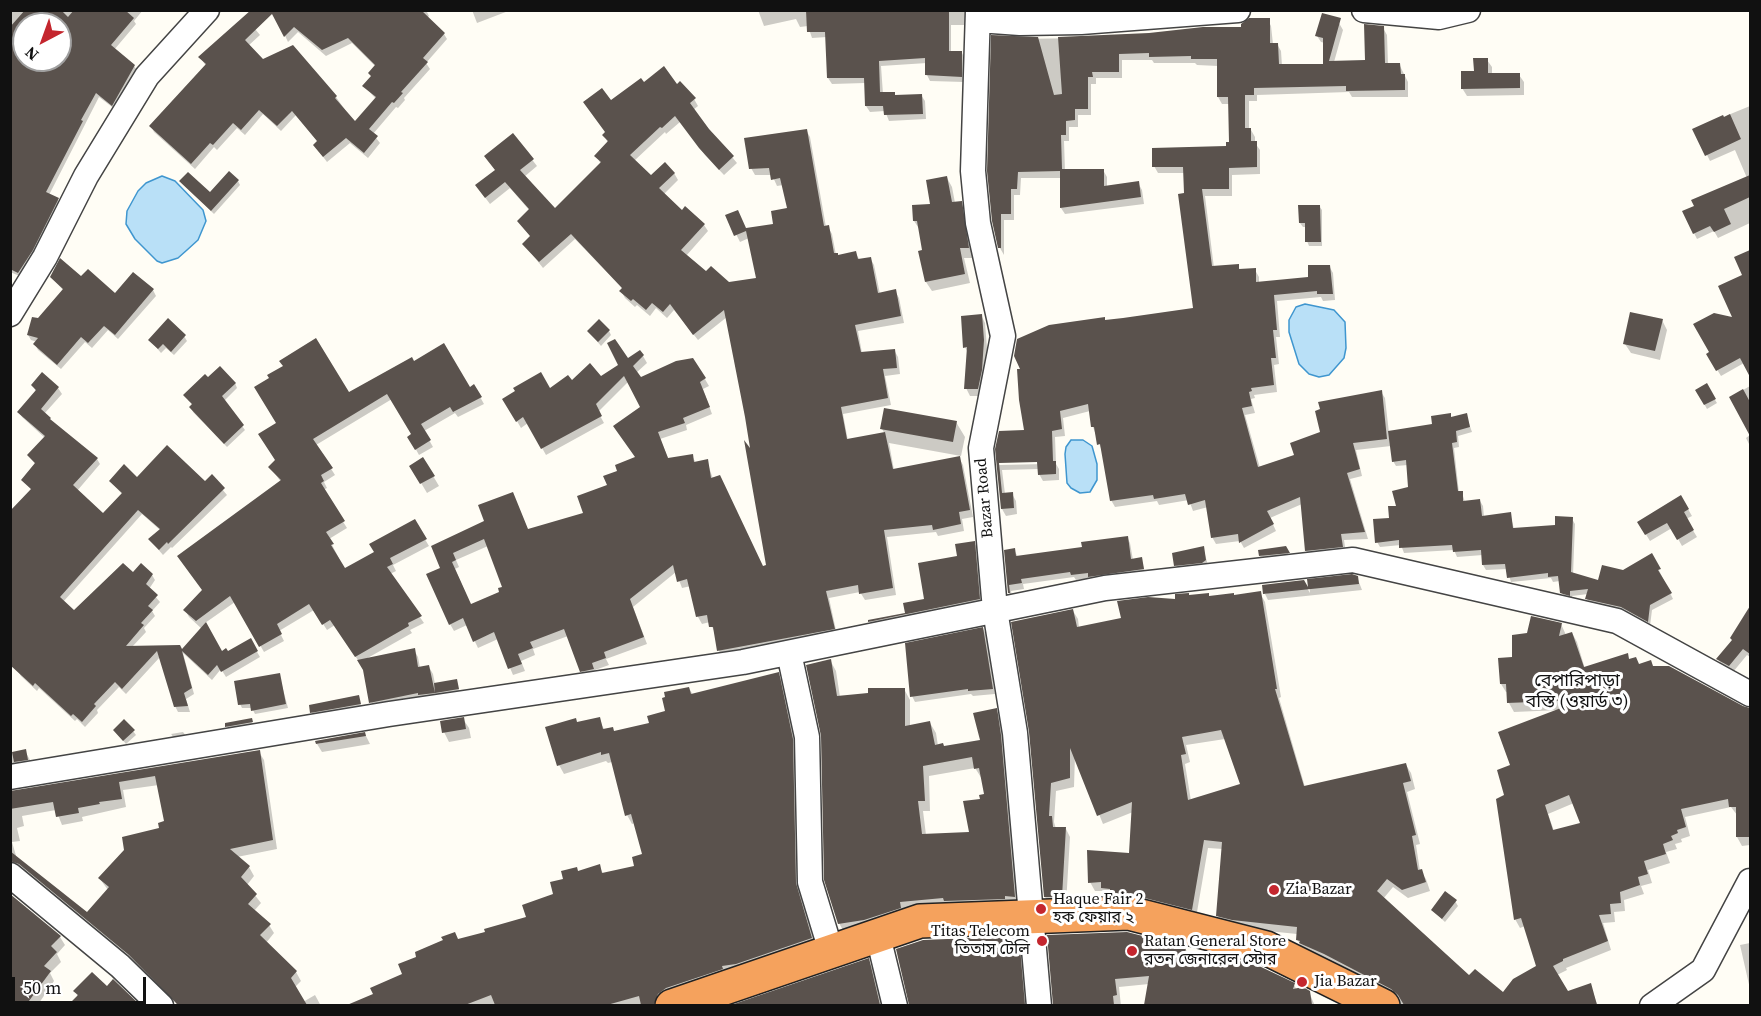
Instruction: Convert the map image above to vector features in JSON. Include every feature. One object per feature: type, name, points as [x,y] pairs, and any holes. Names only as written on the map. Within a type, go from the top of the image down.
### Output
[{"type":"highway","points":[[672,1005],[920,921],[1129,913],[1266,948],[1383,1005]]},
{"type":"street","points":[[10,314],[45,257],[86,176],[147,76],[207,10]]},
{"type":"street","points":[[978,15],[1020,23],[1081,22],[1238,10]]},
{"type":"street","points":[[1364,10],[1438,17],[1468,10]]},
{"type":"street","name":"Bazar Road","points":[[978,15],[973,171],[978,223],[1003,336],[981,447],[995,610],[1015,733],[1039,1005]]},
{"type":"street","points":[[10,777],[378,716],[743,662],[1105,588],[1353,560],[1617,621],[1750,694]]},
{"type":"street","points":[[789,653],[807,737],[810,882],[831,951]]},
{"type":"street","points":[[10,875],[120,966],[161,1005]]},
{"type":"street","points":[[1652,1005],[1703,970],[1750,880]]},
{"type":"street","points":[[878,936],[895,1005]]},
{"type":"water","points":[[162,176],[175,181],[203,210],[206,221],[198,240],[178,258],[162,263],[157,261],[135,239],[126,224],[127,211],[138,191],[146,183]]},
{"type":"water","points":[[1305,304],[1334,310],[1345,322],[1344,358],[1329,375],[1319,377],[1309,374],[1299,364],[1289,332],[1289,320],[1296,307]]},
{"type":"water","points":[[1071,440],[1083,440],[1092,446],[1097,464],[1097,480],[1090,492],[1080,493],[1067,483],[1065,454],[1066,447]]},
{"type":"building","points":[[25,10],[61,10],[63,12],[23,12]]},
{"type":"building","points":[[74,10],[125,10],[134,18],[111,45],[135,65],[112,106],[96,93],[46,192],[59,198],[33,250],[18,273],[10,269],[10,27],[12,25],[12,72],[72,72],[72,12]]},
{"type":"building","points":[[251,10],[421,10],[445,33],[423,58],[428,62],[369,129],[378,136],[364,153],[346,138],[323,157],[313,145],[317,141],[292,111],[277,126],[259,110],[241,130],[233,123],[191,164],[149,126],[206,64],[198,57]],"holes":[[[272,14],[284,37],[294,27],[322,50],[348,38],[375,65],[368,73],[371,76],[362,86],[376,97],[355,121],[335,98],[337,96],[293,45],[263,59],[245,40]]]},
{"type":"building","points":[[806,10],[949,10],[949,51],[962,51],[962,77],[925,75],[925,58],[879,61],[880,92],[895,92],[895,95],[922,94],[923,114],[884,115],[883,106],[865,106],[864,78],[827,78],[825,32],[807,32]]},
{"type":"building","points":[[1322,13],[1341,18],[1329,61],[1365,60],[1364,24],[1384,26],[1385,63],[1400,63],[1401,74],[1405,74],[1405,90],[1346,91],[1346,86],[1254,88],[1254,95],[1245,95],[1245,128],[1251,128],[1251,141],[1257,141],[1257,167],[1229,168],[1229,189],[1202,189],[1212,266],[1239,264],[1239,269],[1256,268],[1256,282],[1308,277],[1308,265],[1330,265],[1333,294],[1317,294],[1317,291],[1274,295],[1277,330],[1273,330],[1276,358],[1271,358],[1274,385],[1251,388],[1252,391],[1249,392],[1252,406],[1242,408],[1258,467],[1294,455],[1290,443],[1320,432],[1315,411],[1320,409],[1318,402],[1382,390],[1387,439],[1353,443],[1360,469],[1347,473],[1365,532],[1341,534],[1343,547],[1305,551],[1300,497],[1267,511],[1274,524],[1239,543],[1238,534],[1211,538],[1205,500],[1188,505],[1185,494],[1154,499],[1153,495],[1110,501],[1100,444],[1097,445],[1094,427],[1091,427],[1088,404],[1060,411],[1062,429],[1052,431],[1056,474],[1038,475],[1037,462],[999,463],[1002,493],[1013,492],[1014,508],[1001,509],[995,449],[999,431],[1024,430],[1019,400],[1017,369],[1020,369],[1014,356],[1017,339],[1049,325],[1193,308],[1178,194],[1184,193],[1183,167],[1152,167],[1152,148],[1226,146],[1226,142],[1229,142],[1228,97],[1217,97],[1217,59],[1191,59],[1191,56],[1149,57],[1149,53],[1119,54],[1119,72],[1092,72],[1093,77],[1088,77],[1088,109],[1075,109],[1075,120],[1066,121],[1066,135],[1061,135],[1062,169],[1104,169],[1104,186],[1139,181],[1141,197],[1060,208],[1060,171],[1018,172],[1017,189],[1011,189],[1011,214],[1001,214],[1001,248],[998,248],[992,221],[987,171],[991,35],[1038,37],[1054,95],[1062,94],[1058,37],[1149,33],[1203,27],[1241,27],[1241,24],[1249,18],[1270,18],[1270,43],[1278,43],[1279,64],[1323,64],[1323,38],[1315,36]]},
{"type":"building","points":[[1473,58],[1488,58],[1488,73],[1520,73],[1520,88],[1461,89],[1461,71],[1474,71]]},
{"type":"building","points":[[664,66],[677,84],[680,81],[696,98],[690,103],[709,129],[734,156],[719,170],[675,116],[630,155],[651,175],[665,162],[675,173],[659,188],[682,210],[685,206],[705,224],[681,250],[706,271],[711,266],[729,282],[756,278],[746,231],[734,236],[725,215],[738,210],[746,228],[773,224],[771,211],[787,208],[780,178],[771,180],[769,168],[749,169],[744,138],[807,129],[824,226],[829,225],[834,253],[838,255],[856,251],[858,259],[871,257],[878,293],[896,289],[901,316],[855,325],[861,352],[895,349],[897,368],[883,369],[888,398],[841,407],[847,439],[885,432],[893,469],[960,456],[970,510],[959,512],[961,524],[933,530],[932,525],[884,530],[893,588],[859,594],[858,585],[826,591],[835,629],[717,651],[713,627],[709,627],[707,615],[696,617],[687,579],[677,582],[673,565],[630,599],[644,637],[604,652],[606,658],[592,663],[594,669],[580,672],[564,629],[530,642],[533,648],[518,654],[522,664],[508,669],[494,632],[473,642],[463,618],[449,625],[426,574],[440,568],[431,546],[484,521],[478,505],[513,492],[528,529],[583,513],[577,496],[607,485],[603,476],[617,471],[615,465],[635,457],[613,426],[640,407],[624,376],[596,404],[602,416],[541,449],[523,417],[516,422],[502,399],[515,391],[513,388],[541,372],[550,388],[568,375],[572,380],[590,363],[601,376],[618,365],[607,343],[615,339],[628,358],[640,350],[644,355],[633,366],[641,377],[676,361],[693,358],[706,378],[700,382],[710,407],[683,418],[685,423],[658,432],[668,458],[693,454],[694,462],[708,459],[711,478],[720,475],[763,566],[766,565],[744,440],[750,448],[745,417],[724,310],[693,335],[670,304],[663,312],[652,303],[646,310],[633,299],[631,301],[619,291],[622,288],[571,234],[539,262],[522,244],[530,236],[517,221],[529,209],[505,182],[485,198],[475,185],[495,170],[484,156],[513,133],[534,159],[520,170],[555,208],[601,162],[594,156],[608,141],[602,135],[605,132],[583,102],[602,88],[611,100],[641,78],[644,82]],"holes":[[[484,539],[502,587],[498,588],[499,592],[471,604],[452,562],[456,560],[453,553]]]},
{"type":"building","points":[[1730,114],[1741,139],[1705,156],[1692,129]]},
{"type":"building","points":[[229,171],[239,180],[211,211],[179,181],[188,172],[210,192]]},
{"type":"building","points":[[1750,175],[1750,197],[1724,209],[1731,224],[1714,232],[1710,226],[1693,234],[1682,211],[1694,206],[1691,200]]},
{"type":"building","points":[[947,176],[952,202],[962,201],[969,248],[960,248],[965,274],[925,282],[918,251],[922,250],[917,221],[913,221],[912,205],[930,204],[926,180]]},
{"type":"building","points":[[1298,205],[1320,205],[1321,242],[1305,242],[1305,223],[1299,223]]},
{"type":"building","points":[[1750,250],[1750,377],[1740,358],[1716,371],[1706,354],[1709,352],[1693,324],[1714,313],[1732,317],[1718,286],[1742,275],[1734,257]]},
{"type":"building","points":[[60,258],[81,276],[88,269],[115,293],[133,272],[154,289],[115,335],[104,326],[88,343],[81,337],[57,365],[33,344],[38,338],[27,335],[32,317],[38,318],[63,289],[50,277]]},
{"type":"building","points":[[1630,312],[1663,319],[1655,351],[1623,344]]},
{"type":"building","points":[[982,314],[984,340],[978,389],[964,389],[967,347],[963,348],[961,316]]},
{"type":"building","points":[[168,318],[186,335],[171,352],[163,344],[158,349],[148,340]]},
{"type":"building","points":[[599,319],[610,330],[598,342],[587,331]]},
{"type":"building","points":[[316,338],[349,392],[412,357],[414,361],[444,343],[470,387],[474,384],[482,397],[453,412],[450,407],[421,424],[431,440],[415,450],[407,437],[411,434],[387,394],[313,439],[333,468],[321,475],[324,481],[321,483],[345,521],[326,532],[345,568],[374,552],[369,544],[415,519],[427,539],[390,558],[393,564],[387,567],[422,616],[355,657],[330,620],[322,625],[309,604],[277,624],[282,634],[259,647],[230,596],[196,621],[183,610],[202,590],[177,556],[281,480],[268,467],[275,460],[258,434],[276,423],[254,387],[269,378],[267,375],[283,366],[279,361]]},
{"type":"building","points":[[220,366],[236,383],[222,396],[244,425],[224,444],[189,407],[192,404],[183,395],[205,374],[208,377]]},
{"type":"building","points":[[42,372],[59,387],[41,409],[98,458],[73,485],[103,513],[122,493],[109,481],[124,464],[137,477],[167,445],[205,481],[212,474],[225,488],[159,550],[148,539],[160,529],[138,510],[60,597],[74,610],[123,563],[133,572],[141,563],[153,574],[146,584],[158,595],[148,606],[153,610],[141,623],[144,625],[126,646],[180,645],[182,649],[206,622],[222,651],[226,648],[228,651],[251,638],[258,651],[221,672],[217,665],[208,675],[182,651],[192,688],[184,693],[188,706],[174,707],[157,651],[122,689],[115,682],[94,704],[96,706],[82,722],[73,714],[71,716],[35,683],[33,686],[10,665],[10,511],[31,489],[21,480],[35,463],[27,455],[45,436],[17,412],[36,390],[31,385]]},
{"type":"building","points":[[1707,383],[1716,399],[1704,405],[1695,390]]},
{"type":"building","points":[[1743,389],[1750,402],[1750,436],[1729,397]]},
{"type":"building","points":[[884,408],[957,421],[953,442],[880,429]]},
{"type":"building","points":[[1451,413],[1451,417],[1467,413],[1470,427],[1456,431],[1457,442],[1452,443],[1458,491],[1463,491],[1463,501],[1480,499],[1482,516],[1511,512],[1513,528],[1555,525],[1555,516],[1573,517],[1571,572],[1598,580],[1602,565],[1623,570],[1652,553],[1661,569],[1658,570],[1672,593],[1650,605],[1648,622],[1621,607],[1585,599],[1588,589],[1570,591],[1570,596],[1560,593],[1558,576],[1548,577],[1548,573],[1507,578],[1505,564],[1482,565],[1481,550],[1453,552],[1452,545],[1399,548],[1399,540],[1375,543],[1373,519],[1389,518],[1388,506],[1396,506],[1392,491],[1408,487],[1406,460],[1392,462],[1388,431],[1432,424],[1431,416]]},
{"type":"building","points":[[423,457],[435,476],[420,484],[409,466]]},
{"type":"building","points":[[1681,495],[1689,509],[1684,512],[1694,530],[1677,540],[1667,523],[1645,535],[1637,522]]},
{"type":"building","points":[[1128,536],[1131,559],[1142,557],[1144,569],[1088,577],[1088,573],[1071,575],[1070,572],[1021,579],[1022,583],[1009,585],[1010,593],[1008,593],[1004,550],[1015,548],[1016,556],[1082,547],[1081,542]]},
{"type":"building","points":[[975,541],[980,599],[868,622],[868,620],[905,613],[903,603],[924,599],[918,563],[957,556],[955,544]]},
{"type":"building","points":[[1204,546],[1206,560],[1202,563],[1174,566],[1172,553]]},
{"type":"building","points":[[1286,546],[1290,553],[1259,556],[1258,550]]},
{"type":"building","points":[[1352,574],[1358,576],[1359,584],[1263,594],[1262,585],[1304,580],[1308,587],[1307,579]]},
{"type":"building","points":[[1261,591],[1277,689],[1275,689],[1304,786],[1406,763],[1411,781],[1403,783],[1416,835],[1412,836],[1418,870],[1422,869],[1426,882],[1402,890],[1387,879],[1377,891],[1469,975],[1475,969],[1503,992],[1513,979],[1536,966],[1521,918],[1514,920],[1496,799],[1504,795],[1497,770],[1510,765],[1498,732],[1582,700],[1507,703],[1506,684],[1500,684],[1498,658],[1512,657],[1512,635],[1527,633],[1531,616],[1562,623],[1559,636],[1572,632],[1584,667],[1628,653],[1629,659],[1636,657],[1639,664],[1651,660],[1653,666],[1669,666],[1750,708],[1750,837],[1736,837],[1736,807],[1729,807],[1728,799],[1681,809],[1686,827],[1677,830],[1678,833],[1671,836],[1673,840],[1663,844],[1666,854],[1644,861],[1648,874],[1638,877],[1640,885],[1620,892],[1621,903],[1610,904],[1611,914],[1599,915],[1608,941],[1563,959],[1553,966],[1568,991],[1591,983],[1597,1005],[1404,1005],[1391,989],[1299,943],[1300,941],[1296,940],[1297,927],[1232,920],[1216,916],[1222,842],[1204,840],[1192,910],[1133,895],[1110,895],[1110,889],[1101,888],[1101,882],[1088,883],[1087,850],[1129,853],[1132,802],[1097,816],[1070,748],[1070,778],[1051,783],[1049,816],[1052,816],[1053,827],[1066,827],[1062,897],[1044,897],[1029,732],[1011,622],[1073,609],[1077,627],[1121,618],[1117,601],[1148,597],[1175,599],[1175,594],[1189,593],[1189,595],[1209,593],[1209,596],[1234,593],[1234,595]],"holes":[[[1221,730],[1240,784],[1188,800],[1181,755],[1186,754],[1182,737]],[[1569,795],[1580,823],[1553,830],[1545,805]]]},
{"type":"building","points":[[1750,606],[1750,654],[1743,649],[1729,666],[1716,659],[1732,640],[1730,638]]},
{"type":"building","points":[[983,627],[993,689],[968,691],[968,689],[910,697],[905,643]]},
{"type":"building","points":[[415,648],[418,667],[429,665],[435,693],[418,695],[418,693],[369,703],[363,670],[357,660]]},
{"type":"building","points":[[831,659],[837,696],[868,693],[868,688],[905,688],[905,726],[930,721],[935,745],[943,743],[944,746],[980,740],[973,713],[997,708],[1015,897],[944,901],[943,898],[900,902],[901,908],[864,920],[838,924],[824,880],[821,736],[806,665]],"holes":[[[972,757],[974,769],[979,768],[984,794],[979,795],[980,799],[963,801],[969,832],[922,834],[918,801],[925,801],[923,766]]]},
{"type":"building","points":[[779,672],[793,739],[796,883],[812,938],[736,964],[722,966],[723,969],[666,988],[658,994],[654,1005],[641,1005],[639,996],[607,1005],[495,1005],[491,995],[465,1005],[347,1005],[373,994],[370,988],[402,974],[398,964],[416,957],[415,952],[443,940],[441,937],[455,932],[458,939],[526,917],[522,905],[553,894],[550,882],[563,879],[561,871],[577,867],[578,871],[600,864],[602,873],[634,866],[632,857],[642,854],[631,814],[625,816],[609,753],[601,755],[601,752],[557,766],[545,727],[576,718],[577,722],[600,717],[603,729],[613,727],[614,731],[649,723],[647,716],[665,711],[662,698],[665,697],[664,692],[689,687],[691,694]]},
{"type":"building","points":[[280,673],[286,704],[251,711],[250,704],[238,705],[234,681]]},
{"type":"building","points":[[457,679],[459,689],[435,693],[434,683]]},
{"type":"building","points":[[359,695],[361,704],[310,713],[309,705]]},
{"type":"building","points":[[464,717],[466,729],[442,733],[440,721]]},
{"type":"building","points":[[252,718],[253,722],[225,727],[225,723]]},
{"type":"building","points":[[124,719],[135,730],[123,741],[113,730]]},
{"type":"building","points":[[365,732],[366,736],[316,744],[315,741]]},
{"type":"building","points":[[26,749],[28,760],[14,762],[12,752]]},
{"type":"building","points":[[260,750],[273,840],[230,849],[250,866],[241,877],[257,894],[248,904],[271,924],[260,935],[297,971],[291,978],[307,1005],[178,1005],[129,955],[19,864],[10,861],[10,851],[87,912],[109,887],[98,878],[124,850],[122,837],[159,828],[158,823],[164,821],[155,776],[119,782],[122,799],[99,802],[100,804],[78,808],[79,813],[56,817],[53,802],[10,809],[10,791]]},
{"type":"building","points":[[1445,891],[1457,900],[1442,919],[1431,910]]},
{"type":"building","points":[[10,894],[61,936],[51,946],[57,952],[44,966],[51,971],[26,1005],[10,1005]]},
{"type":"building","points":[[1127,932],[1186,947],[1184,961],[1213,959],[1214,954],[1259,966],[1295,983],[1293,989],[1303,987],[1310,991],[1312,1005],[1144,1005],[1149,976],[1115,979],[1117,995],[1113,996],[1114,1005],[1053,1005],[1047,935]]},
{"type":"building","points":[[1019,936],[1025,1005],[909,1005],[896,949],[923,940]]},
{"type":"building","points":[[869,958],[880,1005],[731,1005]]},
{"type":"building","points":[[92,972],[107,986],[113,979],[140,1005],[68,1005],[78,995],[73,991]]},
{"type":"place","name":"Zia Bazar","points":[[1274,890]]},
{"type":"place","name":"Haque Fair 2 হক ফেয়ার ২","points":[[1041,909]]},
{"type":"place","name":"Titas Telecom তিতাস টেলি","points":[[1042,941]]},
{"type":"place","name":"Ratan General Store রতন জেনারেল স্টোর","points":[[1132,951]]},
{"type":"place","name":"Jia Bazar","points":[[1302,982]]},
{"type":"district","name":"বেপারিপাড়া বস্তি (ওয়ার্ড ৩)","points":[[1577,691]]}]
